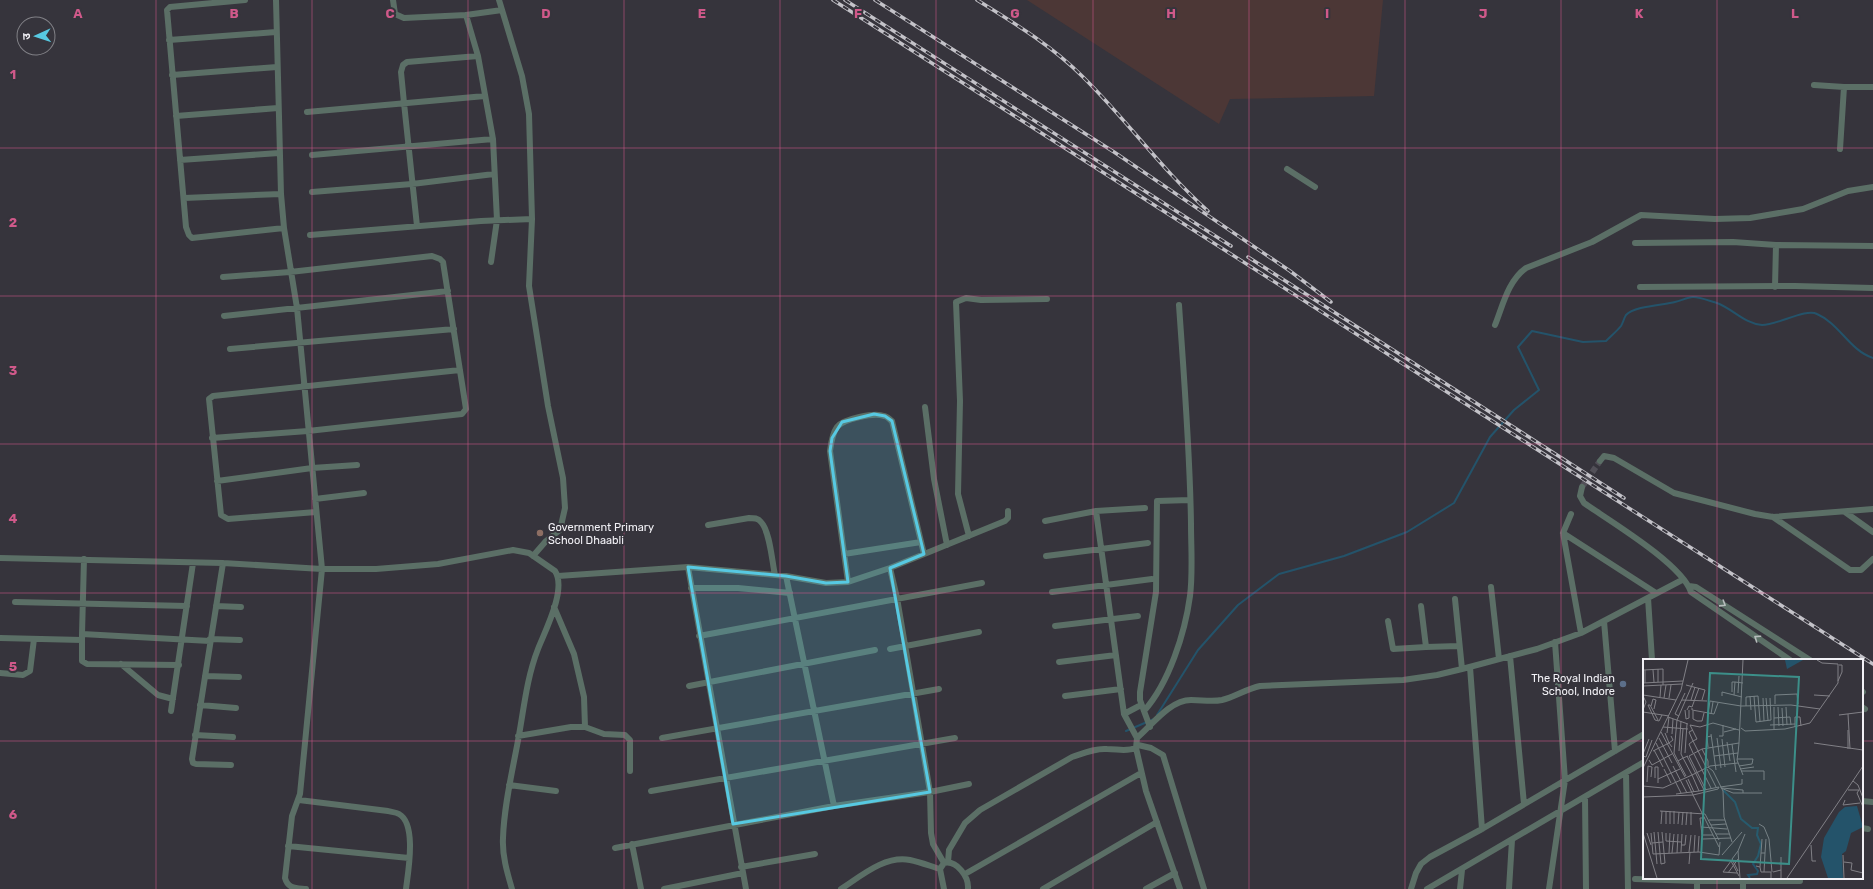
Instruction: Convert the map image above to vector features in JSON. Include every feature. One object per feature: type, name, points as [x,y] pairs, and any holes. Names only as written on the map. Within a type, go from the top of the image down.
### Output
[{"type":"street","points":[[244,0],[170,7],[166,10],[186,227],[188,236],[192,238],[284,228]]},
{"type":"street","points":[[276,0],[281,194],[290,272],[297,308],[322,569],[300,797],[292,816],[285,878],[287,884],[292,888],[306,889]]},
{"type":"street","points":[[393,0],[395,14],[398,17],[466,15],[502,10]]},
{"type":"street","points":[[499,0],[522,76],[529,114],[532,219],[529,286],[548,406],[563,478],[565,508],[560,530],[546,541],[533,556]]},
{"type":"street","points":[[466,15],[478,56],[493,139],[497,220],[491,262]]},
{"type":"street","points":[[169,40],[276,32]]},
{"type":"street","points":[[416,226],[401,72],[403,65],[407,62],[478,56]]},
{"type":"street","points":[[172,75],[277,67]]},
{"type":"street","points":[[1814,85],[1844,87],[1873,86]]},
{"type":"street","points":[[1840,149],[1844,87]]},
{"type":"street","points":[[307,112],[485,96]]},
{"type":"street","points":[[176,116],[278,108]]},
{"type":"street","points":[[312,155],[493,139]]},
{"type":"street","points":[[180,160],[279,153]]},
{"type":"street","points":[[1287,169],[1315,187]]},
{"type":"street","points":[[312,192],[412,184],[494,174]]},
{"type":"street","points":[[1496,325],[1513,280],[1526,268],[1592,242],[1634,217],[1649,215],[1715,219],[1750,218],[1803,209],[1848,191],[1873,187]]},
{"type":"street","points":[[184,198],[281,194]]},
{"type":"street","points":[[310,235],[497,220],[532,219]]},
{"type":"street","points":[[1635,242],[1733,242],[1776,245],[1873,246]]},
{"type":"street","points":[[1775,287],[1776,245]]},
{"type":"street","points":[[212,438],[308,431],[462,414],[466,409],[444,262],[440,259],[432,256],[290,272],[222,277]]},
{"type":"street","points":[[1640,287],[1873,288]]},
{"type":"street","points":[[224,316],[448,291]]},
{"type":"street","points":[[969,536],[958,494],[960,401],[956,302],[966,298],[981,300],[1047,299]]},
{"type":"street","points":[[1124,714],[1143,708],[1157,695],[1164,681],[1181,636],[1190,596],[1190,500],[1186,407],[1179,305]]},
{"type":"street","points":[[230,349],[300,344],[454,329]]},
{"type":"street","points":[[316,512],[228,519],[221,516],[209,399],[213,396],[460,370]]},
{"type":"street","points":[[925,407],[934,479],[947,545]]},
{"type":"street","points":[[848,582],[830,451],[832,438],[836,427],[842,422],[874,414],[885,416],[892,421],[924,554]]},
{"type":"street","points":[[1600,461],[1604,456],[1614,458],[1674,493],[1755,514],[1773,517],[1873,509]]},
{"type":"street","points":[[217,481],[312,468],[357,465]]},
{"type":"street","points":[[1582,488],[1580,496],[1584,503],[1670,563],[1682,580],[1689,586],[1691,592],[1789,659]]},
{"type":"street","points":[[315,499],[364,493]]},
{"type":"street","points":[[1148,722],[1143,708],[1140,692],[1156,592],[1157,501],[1190,500]]},
{"type":"street","points":[[1045,521],[1096,511],[1145,508]]},
{"type":"street","points":[[558,576],[688,567],[786,576],[826,583],[848,582],[890,568],[1005,521],[1008,518],[1008,510]]},
{"type":"street","points":[[1096,511],[1124,714],[1133,731],[1137,744],[1141,773],[1180,889]]},
{"type":"street","points":[[1845,512],[1873,532]]},
{"type":"street","points":[[1571,514],[1563,533],[1580,633]]},
{"type":"street","points":[[1773,517],[1850,570],[1861,570],[1873,559]]},
{"type":"street","points":[[708,525],[749,518],[756,518],[761,521],[765,529],[775,575]]},
{"type":"street","points":[[1563,533],[1656,593]]},
{"type":"street","points":[[844,554],[921,542]]},
{"type":"street","points":[[1046,556],[1148,543]]},
{"type":"street","points":[[0,558],[223,563],[322,569],[376,569],[438,564],[509,550],[521,550],[533,556],[555,572],[558,576],[559,588],[554,607],[535,655],[526,689],[509,785],[503,838],[504,858],[512,889]]},
{"type":"street","points":[[84,559],[82,661],[87,664],[179,665]]},
{"type":"street","points":[[171,711],[193,563]]},
{"type":"street","points":[[223,563],[192,759],[193,763],[231,765]]},
{"type":"street","points":[[688,567],[733,824],[746,889]]},
{"type":"street","points":[[890,568],[897,598],[930,792],[931,833],[933,844],[938,854],[946,863],[953,863],[965,874],[968,889]]},
{"type":"street","points":[[786,576],[796,616],[834,806]]},
{"type":"street","points":[[1052,592],[1152,579]]},
{"type":"street","points":[[940,869],[946,863],[950,850],[965,823],[980,810],[1072,757],[1089,751],[1107,749],[1128,751],[1137,744],[1148,722],[1176,703],[1191,700],[1219,701],[1248,689],[1260,686],[1419,679],[1462,669],[1510,656],[1580,633],[1682,580]]},
{"type":"street","points":[[700,636],[796,616],[982,583]]},
{"type":"street","points":[[1689,586],[1696,587],[1808,659]]},
{"type":"street","points":[[1491,587],[1499,659]]},
{"type":"street","points":[[691,588],[738,588],[790,593]]},
{"type":"street","points":[[1648,598],[1652,659]]},
{"type":"street","points":[[1455,599],[1462,669]]},
{"type":"street","points":[[15,602],[187,606]]},
{"type":"street","points":[[216,606],[241,607]]},
{"type":"street","points":[[1421,606],[1426,647]]},
{"type":"street","points":[[554,607],[574,654],[584,697],[585,727]]},
{"type":"street","points":[[1055,626],[1138,616]]},
{"type":"street","points":[[1388,621],[1393,649],[1459,646]]},
{"type":"street","points":[[1604,621],[1615,751]]},
{"type":"street","points":[[890,648],[979,632]]},
{"type":"street","points":[[0,638],[82,637],[240,640]]},
{"type":"street","points":[[0,673],[23,675],[30,671],[34,638]]},
{"type":"street","points":[[1549,889],[1565,780],[1555,642]]},
{"type":"street","points":[[689,686],[875,650]]},
{"type":"street","points":[[1059,662],[1116,655]]},
{"type":"street","points":[[1510,656],[1524,804]]},
{"type":"street","points":[[121,664],[158,695],[173,699]]},
{"type":"street","points":[[1470,667],[1482,829]]},
{"type":"street","points":[[205,676],[239,677]]},
{"type":"street","points":[[662,738],[913,695],[939,689]]},
{"type":"street","points":[[1064,696],[1121,689]]},
{"type":"street","points":[[200,705],[236,708]]},
{"type":"street","points":[[518,736],[571,727],[585,727],[596,732],[625,735],[630,740],[630,771]]},
{"type":"street","points":[[195,735],[233,736]]},
{"type":"street","points":[[1411,889],[1416,873],[1421,864],[1430,857],[1482,829],[1643,735]]},
{"type":"street","points":[[651,791],[955,738]]},
{"type":"street","points":[[1137,744],[1151,748],[1163,755],[1204,889]]},
{"type":"street","points":[[1427,889],[1462,870],[1643,763]]},
{"type":"street","points":[[965,874],[1098,800],[1141,773]]},
{"type":"street","points":[[1626,773],[1628,889]]},
{"type":"street","points":[[615,848],[733,824],[834,806],[930,792],[969,784]]},
{"type":"street","points":[[509,785],[556,790]]},
{"type":"street","points":[[300,797],[400,814],[406,822],[410,836],[406,889]]},
{"type":"street","points":[[1585,797],[1586,889]]},
{"type":"street","points":[[1863,801],[1872,802]]},
{"type":"street","points":[[1043,889],[1157,822]]},
{"type":"street","points":[[1509,889],[1512,840]]},
{"type":"street","points":[[632,844],[641,889]]},
{"type":"street","points":[[288,846],[409,858]]},
{"type":"street","points":[[664,889],[814,854]]},
{"type":"street","points":[[841,889],[884,863],[896,859],[912,860],[940,869]]},
{"type":"street","points":[[940,869],[942,888]]},
{"type":"street","points":[[1460,889],[1462,870]]},
{"type":"street","points":[[1146,889],[1175,873]]},
{"type":"street","points":[[1635,879],[1673,879],[1697,881],[1800,879],[1800,889]]},
{"type":"street","points":[[1697,881],[1697,889]]},
{"type":"street","points":[[1743,881],[1743,889]]},
{"type":"highlighted area","points":[[874,414],[885,416],[892,421],[924,554],[890,568],[930,792],[733,824],[688,567],[786,576],[826,583],[848,582],[830,451],[832,438],[842,422]]},
{"type":"shaded area","points":[[1027,0],[1383,0],[1374,96],[1230,99],[1219,124]]},
{"type":"waterway","points":[[1157,715],[1198,650],[1238,605],[1279,574],[1344,556],[1407,532],[1454,503],[1490,437],[1514,410],[1539,390],[1518,347],[1532,331],[1583,342],[1606,341],[1621,326],[1626,315],[1630,312],[1642,308],[1696,297],[1717,303],[1750,322],[1762,325],[1806,313],[1817,314],[1832,324],[1857,349],[1873,358]]},
{"type":"waterway","points":[[1126,731],[1154,719]]},
{"type":"tunnel","points":[[1582,487],[1600,461]]},
{"type":"railway","points":[[833,0],[1873,664]]},
{"type":"railway","points":[[845,0],[1231,246]]},
{"type":"railway","points":[[875,0],[1114,152],[1290,271],[1331,302]]},
{"type":"railway","points":[[977,0],[1005,17],[1058,54],[1098,92],[1175,179],[1208,211]]},
{"type":"railway","points":[[1248,257],[1624,498]]},
{"type":"place","name":"Government Primary School Dhaabli","points":[[540,533]]},
{"type":"place","name":"The Royal Indian School, Indore","points":[[1623,684]]}]
